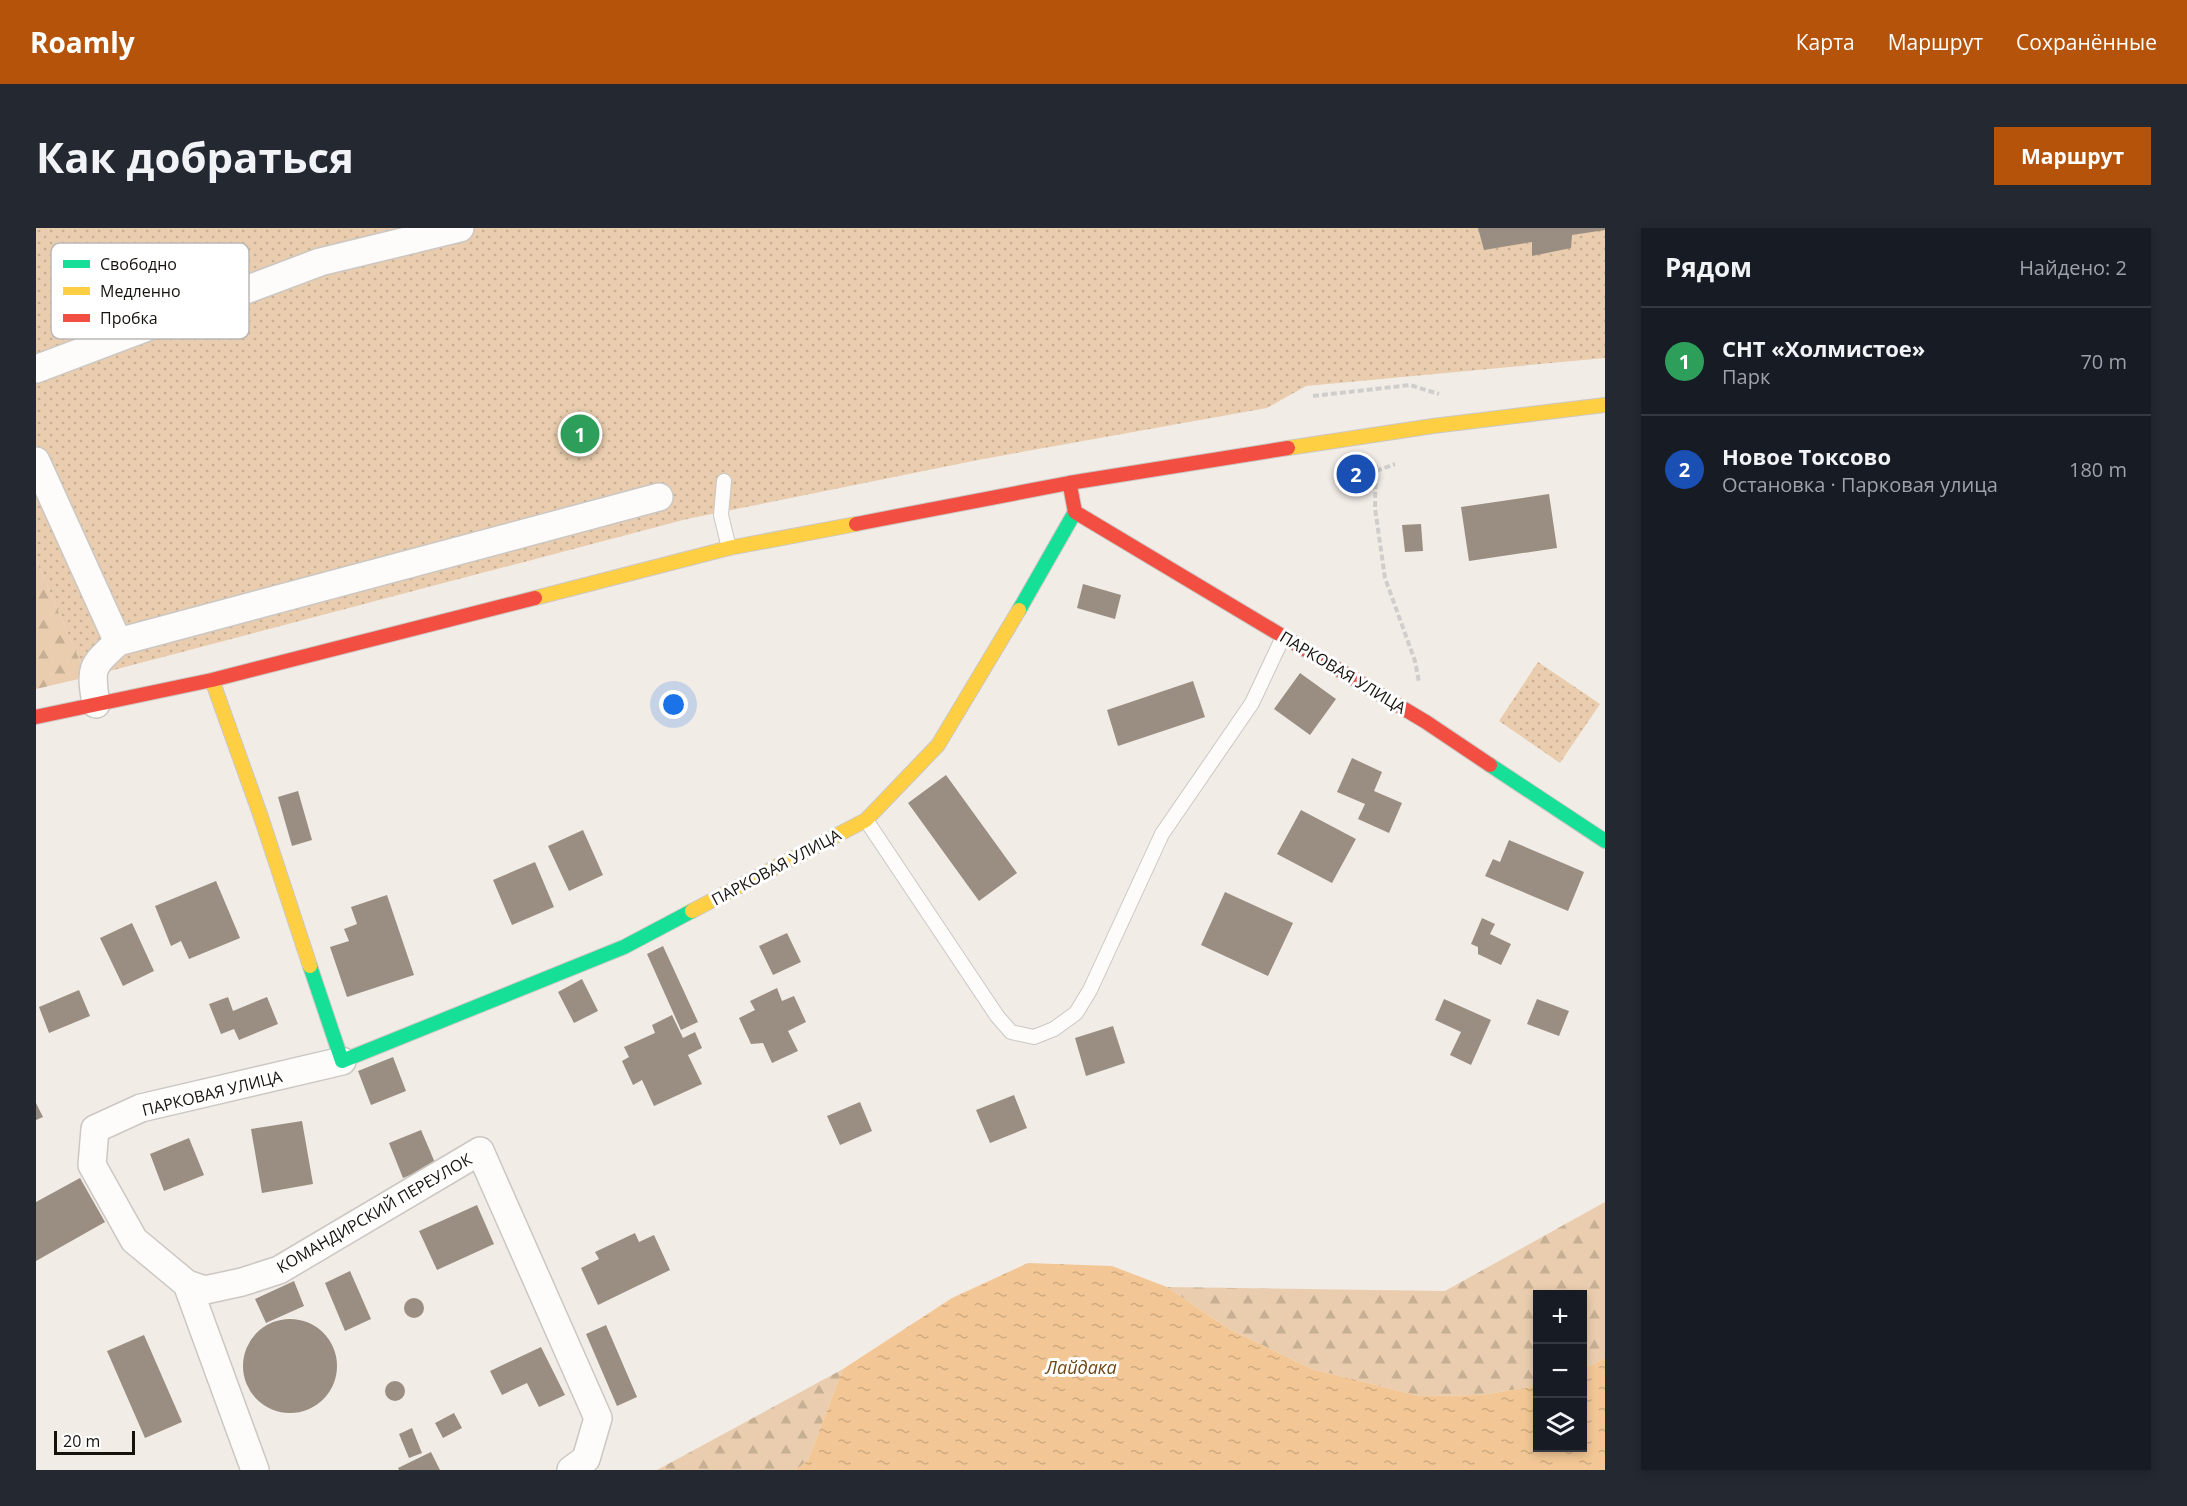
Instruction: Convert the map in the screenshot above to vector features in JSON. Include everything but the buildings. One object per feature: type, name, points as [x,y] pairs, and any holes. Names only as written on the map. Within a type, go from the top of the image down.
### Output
[{"type":"street","points":[[249,289],[320,262],[460,228]]},
{"type":"street","points":[[36,369],[116,339]]},
{"type":"street","points":[[36,717],[212,680],[729,548],[1069,483],[1374,435],[1605,405]]},
{"type":"street","points":[[36,461],[118,642]]},
{"type":"street","points":[[1069,483],[1075,512]]},
{"type":"street","points":[[96,704],[92,680],[96,662],[118,642],[659,497]]},
{"type":"street","name":"ПАРКОВАЯ УЛИЦА","points":[[187,1284],[134,1240],[92,1165],[95,1128],[141,1108],[342,1061],[624,947],[866,820],[938,745],[1050,560],[1075,512],[1426,722],[1605,841]]},
{"type":"street","points":[[212,680],[261,814],[342,1061]]},
{"type":"street","name":"КОМАНДИРСКИЙ ПЕРЕУЛОК","points":[[187,1284],[205,1290],[242,1282],[279,1270],[480,1151],[598,1418],[586,1459],[572,1470]]},
{"type":"street","points":[[187,1284],[255,1470]]},
{"type":"lane","points":[[724,481],[720,515],[729,548]]},
{"type":"lane","points":[[866,820],[997,1016],[1011,1032],[1034,1037],[1054,1029],[1076,1013],[1090,990],[1162,834],[1252,703],[1283,636]]},
{"type":"path","points":[[1374,435],[1375,508],[1385,578],[1415,661],[1426,722]]},
{"type":"green space","points":[[36,228],[1605,228],[1605,358],[1306,386],[1267,408],[983,459],[687,519],[87,677],[36,560]]},
{"type":"green space","points":[[36,560],[87,677],[36,689]]},
{"type":"green space","points":[[1538,662],[1600,704],[1560,763],[1499,721]]},
{"type":"green space","points":[[1605,1202],[1605,1358],[1587,1367],[1587,1290],[1533,1290],[1533,1387],[1481,1395],[1420,1396],[1312,1369],[1229,1329],[1167,1287],[1445,1291]]},
{"type":"green space","points":[[843,1369],[808,1460],[796,1470],[657,1470]]},
{"type":"water","name":"Лайдака","points":[[1028,1263],[1112,1266],[1167,1287],[1229,1329],[1312,1369],[1420,1396],[1481,1395],[1533,1387],[1533,1452],[1587,1452],[1587,1367],[1605,1358],[1605,1470],[796,1470],[808,1460],[843,1369],[952,1298]]},
{"type":"traffic: fast","points":[[1019,610],[1075,512]]},
{"type":"traffic: fast","points":[[1490,765],[1605,841]]},
{"type":"traffic: fast","points":[[310,966],[342,1061],[624,947],[692,911]]},
{"type":"traffic: slow","points":[[1288,448],[1433,426],[1605,405]]},
{"type":"traffic: slow","points":[[535,598],[729,548],[856,524]]},
{"type":"traffic: slow","points":[[692,911],[866,820],[938,745],[1019,610]]},
{"type":"traffic: slow","points":[[212,680],[260,814],[310,966]]},
{"type":"traffic: jam","points":[[856,524],[1069,483],[1288,448]]},
{"type":"traffic: jam","points":[[1071,491],[1075,512],[1426,722],[1490,765]]},
{"type":"traffic: jam","points":[[36,717],[212,680],[535,598]]},
{"type":"place","name":"СНТ «Холмистое»","points":[[580,434]]},
{"type":"place","name":"Новое Токсово","points":[[1356,474]]}]
